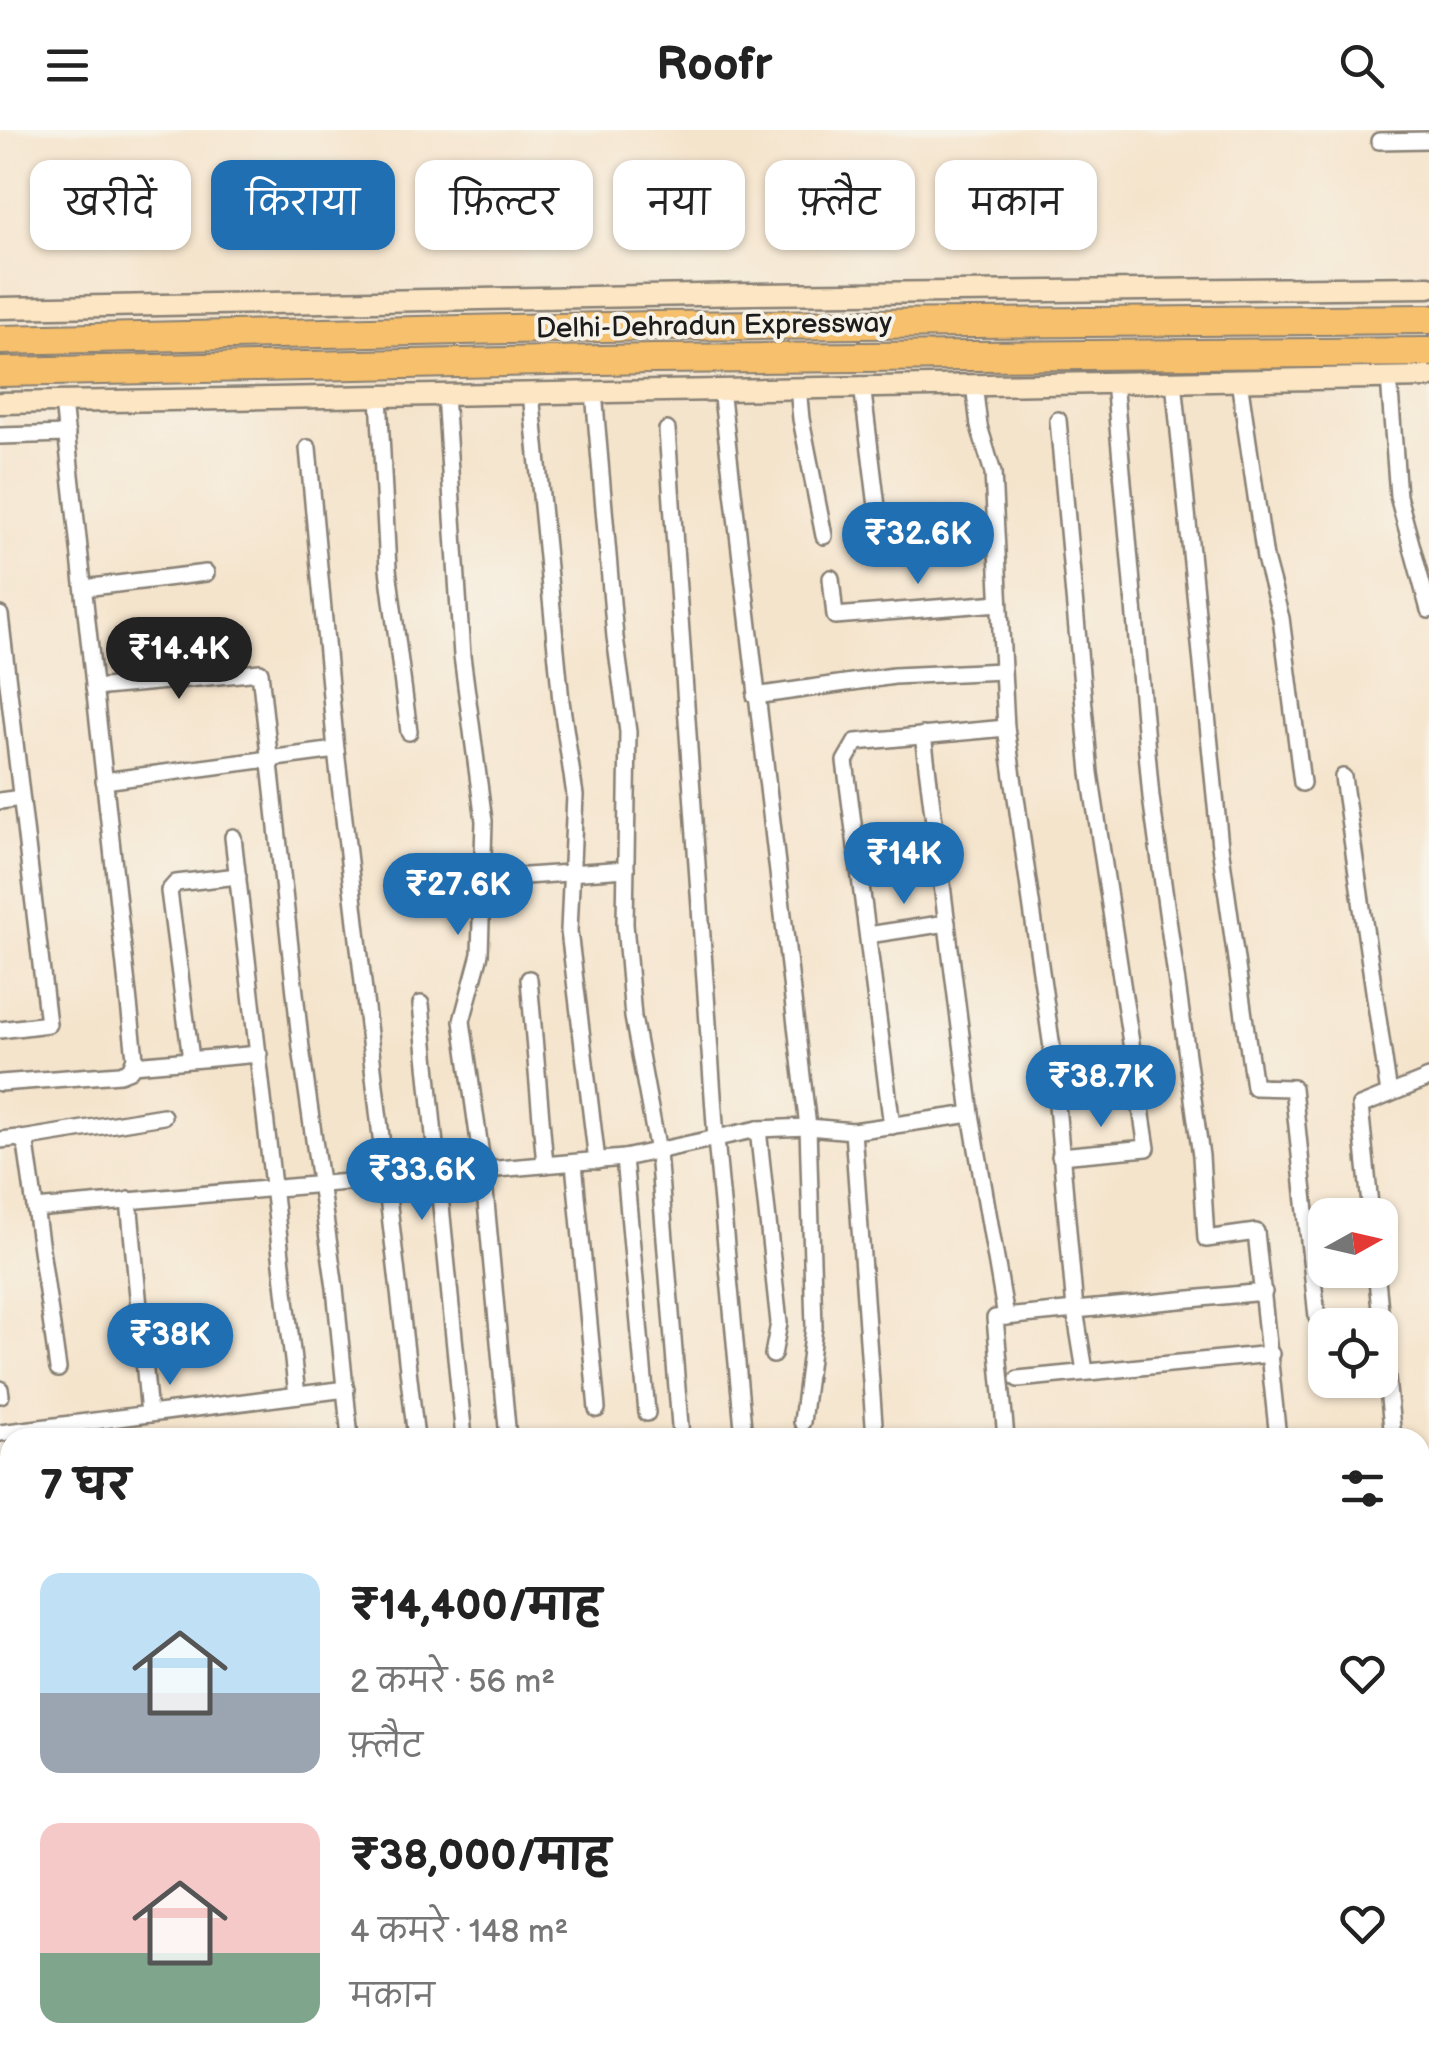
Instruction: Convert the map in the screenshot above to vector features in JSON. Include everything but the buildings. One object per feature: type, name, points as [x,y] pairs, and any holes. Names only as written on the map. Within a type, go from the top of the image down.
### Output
[{"type":"highway","name":"Delhi-Dehradun Expressway","points":[[0,340],[634,326],[1429,319]]},
{"type":"highway","name":"Delhi-Dehradun Expressway","points":[[0,372],[654,358],[1429,352]]},
{"type":"street","points":[[1379,142],[1429,140]]},
{"type":"street","points":[[0,308],[732,294],[1429,287]]},
{"type":"street","points":[[1389,378],[1398,496],[1429,610]]},
{"type":"street","points":[[0,404],[63,402],[380,411],[446,403],[595,400],[721,389],[800,404],[862,386],[976,393],[1114,381],[1429,378]]},
{"type":"street","points":[[1239,380],[1265,558],[1281,618],[1302,783]]},
{"type":"street","points":[[1114,381],[1150,798],[1201,1156],[1206,1239],[1256,1232],[1277,1428]]},
{"type":"street","points":[[1174,381],[1220,846],[1254,1088],[1293,1088],[1316,1308]]},
{"type":"street","points":[[862,386],[881,539]]},
{"type":"street","points":[[721,389],[808,1127],[814,1326],[802,1422]]},
{"type":"street","points":[[976,393],[993,473],[1006,728],[1052,1048],[1074,1310],[1085,1371]]},
{"type":"street","points":[[531,400],[574,795],[568,932],[597,1161]]},
{"type":"street","points":[[595,400],[614,637],[628,732],[625,924],[632,1017],[658,1152],[680,1428]]},
{"type":"street","points":[[63,402],[134,1065]]},
{"type":"street","points":[[446,403],[462,656],[484,821],[480,954],[462,1021],[483,1170],[507,1428]]},
{"type":"street","points":[[800,404],[824,536]]},
{"type":"street","points":[[380,411],[388,569],[408,732]]},
{"type":"street","points":[[1058,420],[1090,773],[1147,1148],[1060,1156]]},
{"type":"street","points":[[666,430],[716,1139],[743,1428]]},
{"type":"street","points":[[0,436],[67,434]]},
{"type":"street","points":[[308,448],[336,750],[415,1428]]},
{"type":"street","points":[[84,588],[206,573]]},
{"type":"street","points":[[831,578],[835,616],[1000,602]]},
{"type":"street","points":[[0,615],[48,1024],[0,1030]]},
{"type":"street","points":[[755,696],[894,676],[1003,670]]},
{"type":"street","points":[[94,688],[260,672],[301,1048],[349,1428]]},
{"type":"street","points":[[892,1126],[845,761],[856,742],[1006,728]]},
{"type":"street","points":[[923,735],[972,1114],[1006,1317]]},
{"type":"street","points":[[104,780],[336,750]]},
{"type":"street","points":[[1343,777],[1390,1094]]},
{"type":"street","points":[[0,801],[21,798]]},
{"type":"street","points":[[233,837],[297,1395]]},
{"type":"street","points":[[482,878],[626,868]]},
{"type":"street","points":[[191,1059],[169,890],[176,884],[238,876]]},
{"type":"street","points":[[868,934],[947,924]]},
{"type":"street","points":[[530,979],[545,1165]]},
{"type":"street","points":[[421,1004],[463,1428]]},
{"type":"street","points":[[0,1083],[120,1074],[134,1065],[259,1054]]},
{"type":"street","points":[[1369,1198],[1360,1106],[1429,1078]]},
{"type":"street","points":[[35,1209],[597,1161],[658,1152],[758,1129],[808,1127],[853,1131],[972,1114]]},
{"type":"street","points":[[0,1140],[163,1116]]},
{"type":"street","points":[[758,1129],[779,1323],[773,1355]]},
{"type":"street","points":[[853,1131],[874,1428]]},
{"type":"street","points":[[22,1139],[27,1148],[58,1369]]},
{"type":"street","points":[[624,1158],[647,1413]]},
{"type":"street","points":[[574,1163],[596,1409]]},
{"type":"street","points":[[129,1200],[149,1414]]},
{"type":"street","points":[[1378,1288],[1392,1428]]},
{"type":"street","points":[[1005,1428],[995,1318],[1264,1292]]},
{"type":"street","points":[[1018,1378],[1271,1354]]},
{"type":"street","points":[[39,1428],[346,1389]]}]
